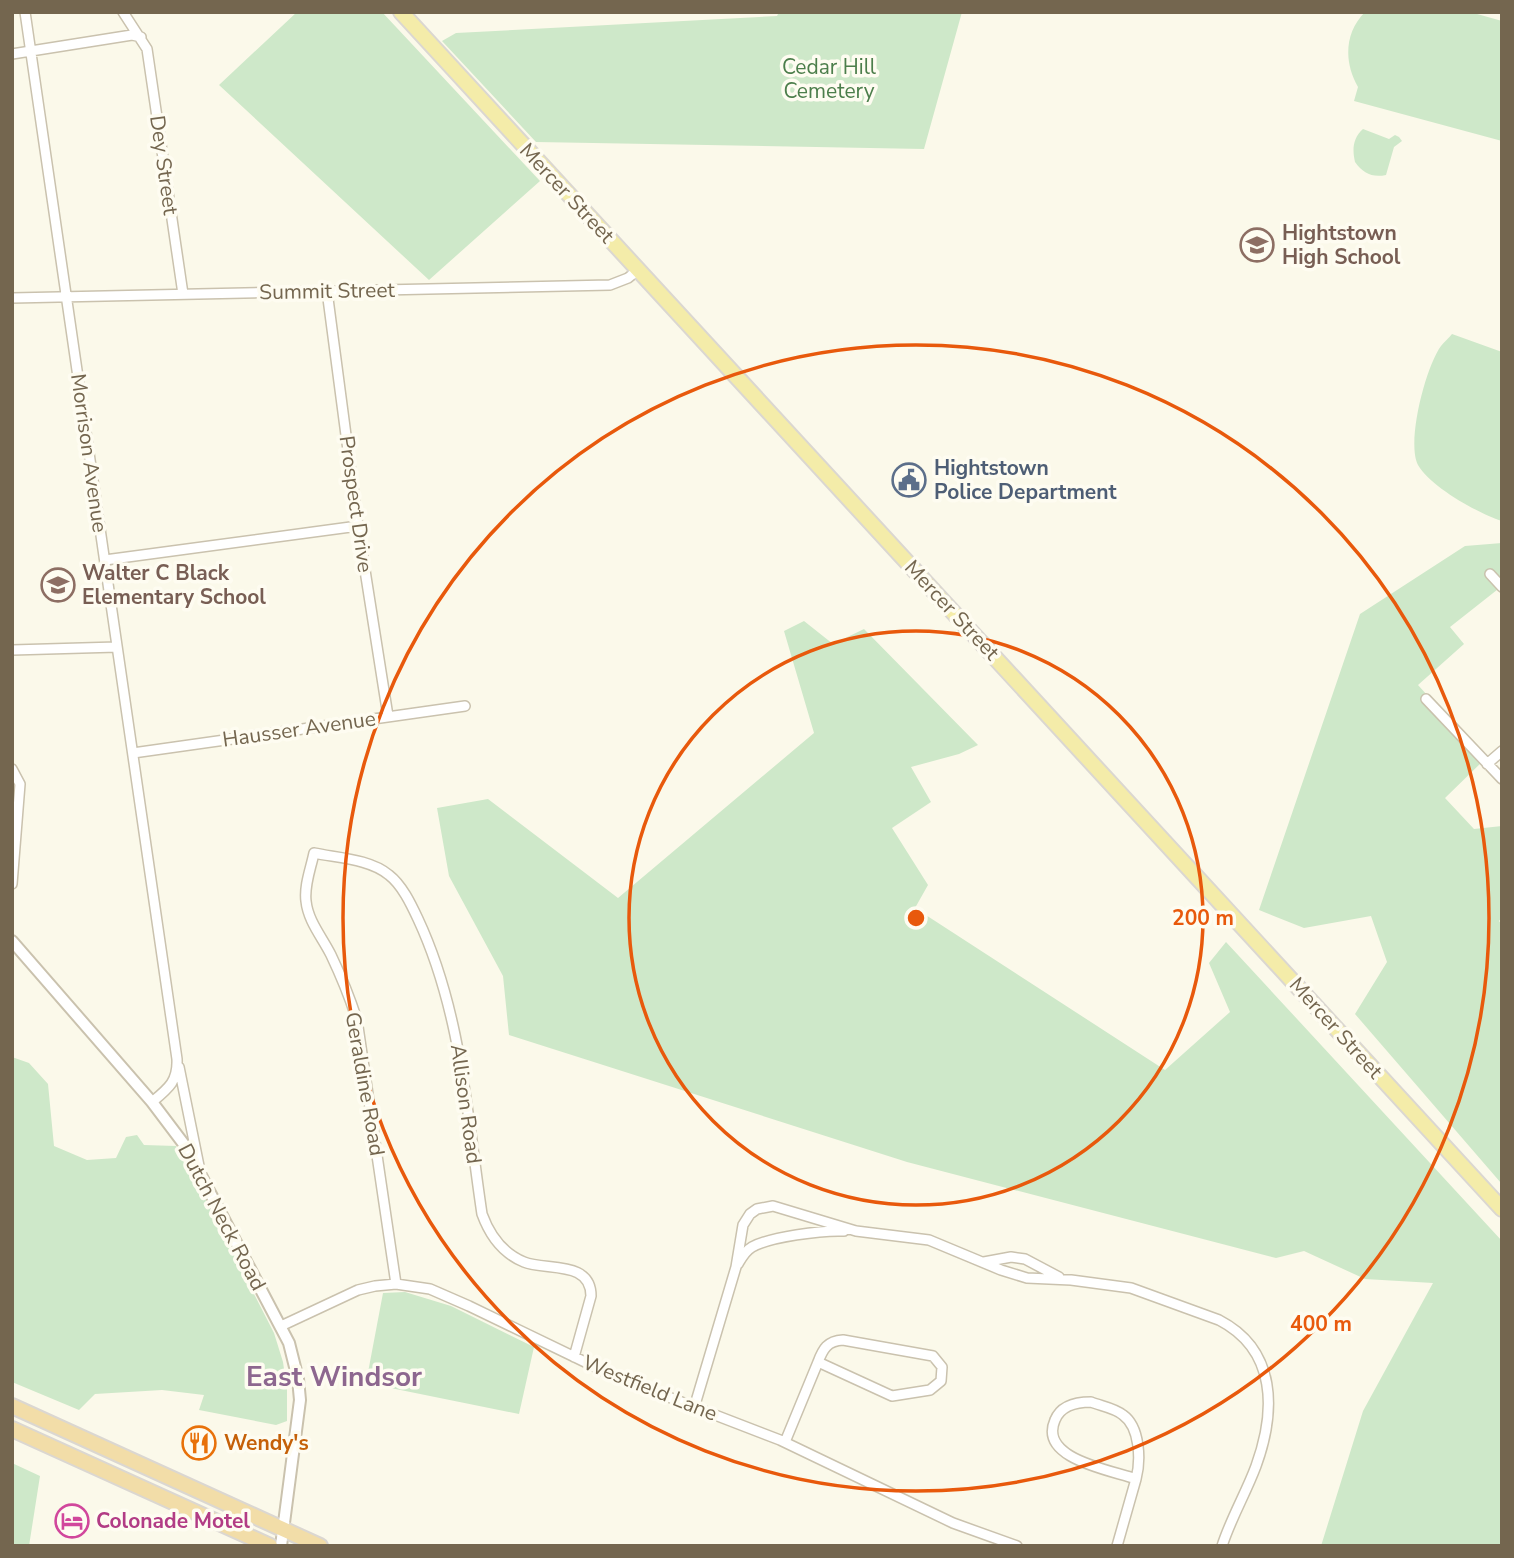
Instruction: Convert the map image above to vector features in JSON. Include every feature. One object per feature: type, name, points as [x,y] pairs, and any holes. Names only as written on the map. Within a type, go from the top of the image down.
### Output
[{"type":"highway","points":[[12,1406],[320,1546]]},
{"type":"highway","points":[[12,1429],[270,1546]]},
{"type":"main road","name":"Mercer Street","points":[[402,12],[1502,1209]]},
{"type":"street","name":"Morrison Avenue","points":[[25,12],[177,1059],[200,1172]]},
{"type":"street","points":[[123,12],[141,37]]},
{"type":"street","points":[[12,54],[132,35],[141,37]]},
{"type":"street","name":"Dey Street","points":[[141,37],[147,49],[183,294]]},
{"type":"street","name":"Summit Street","points":[[12,298],[610,285],[628,278],[638,270]]},
{"type":"street","name":"Prospect Drive","points":[[327,291],[358,526],[388,716]]},
{"type":"street","points":[[105,560],[358,526]]},
{"type":"street","points":[[1490,574],[1502,587]]},
{"type":"street","points":[[12,650],[117,648]]},
{"type":"street","points":[[1426,699],[1502,779]]},
{"type":"street","name":"Hausser Avenue","points":[[133,753],[465,706]]},
{"type":"street","points":[[1487,764],[1502,751]]},
{"type":"street","points":[[12,769],[20,783],[12,884]]},
{"type":"street","name":"Geraldine Road","points":[[314,853],[306,886],[306,901],[313,924],[343,980],[357,1020],[396,1284]]},
{"type":"street","name":"Allison Road","points":[[314,853],[372,865],[383,870],[399,885],[415,913],[435,958],[456,1032],[484,1221],[493,1238],[511,1256],[532,1265],[570,1270],[586,1278],[591,1296],[574,1357]]},
{"type":"street","name":"Dutch Neck Road","points":[[12,942],[175,1131],[200,1172],[281,1326],[294,1358],[300,1399],[281,1546]]},
{"type":"street","name":"Morrison Avenue","points":[[152,1102],[175,1081],[177,1059]]},
{"type":"street","points":[[736,1268],[737,1251],[745,1220],[757,1209],[765,1206],[773,1206],[856,1231]]},
{"type":"street","points":[[694,1408],[736,1268],[743,1255],[755,1245],[816,1232],[856,1231],[929,1240],[1027,1278],[1071,1280],[1131,1289],[1219,1320],[1244,1336],[1260,1358],[1268,1383],[1261,1448],[1222,1546]]},
{"type":"street","points":[[983,1262],[1011,1257],[1025,1259],[1056,1276],[1071,1280]]},
{"type":"street","name":"Westfield Lane","points":[[281,1326],[358,1290],[396,1284],[437,1292],[574,1357],[694,1408],[785,1442],[953,1523],[1017,1546]]},
{"type":"street","points":[[785,1442],[823,1349],[829,1344],[843,1340],[933,1356],[939,1361],[943,1374],[941,1381],[930,1390],[892,1396],[818,1362]]},
{"type":"street","points":[[1117,1546],[1136,1479],[1140,1453],[1129,1421],[1125,1415],[1088,1402],[1070,1405],[1057,1415],[1052,1431],[1062,1452],[1136,1479]]},
{"type":"green space","points":[[297,12],[382,12],[540,181],[429,280],[219,85]]},
{"type":"green space","name":"Cedar Hill Cemetery","points":[[779,12],[962,12],[924,149],[536,142],[442,41],[456,33],[777,16]]},
{"type":"green space","points":[[1365,12],[1470,12],[1502,21],[1502,141],[1354,101],[1358,87],[1350,68],[1348,48],[1353,29]]},
{"type":"green space","points":[[1363,129],[1389,139],[1395,135],[1402,141],[1394,147],[1386,175],[1368,174],[1355,162],[1354,144]]},
{"type":"green space","points":[[1452,334],[1502,352],[1502,521],[1468,506],[1433,482],[1418,465],[1415,454],[1416,423],[1424,386],[1435,356]]},
{"type":"green space","points":[[1502,543],[1502,586],[1450,627],[1464,644],[1418,685],[1485,759],[1445,798],[1474,829],[1502,826],[1502,917],[1499,921],[1502,925],[1501,1183],[1355,1014],[1387,962],[1371,916],[1304,928],[1259,910],[1360,614],[1465,546]]},
{"type":"green space","points":[[804,621],[833,644],[864,629],[978,745],[959,754],[911,767],[931,802],[892,828],[928,885],[915,908],[1165,1070],[1230,1012],[1209,963],[1226,942],[1502,1241],[1502,1546],[1321,1546],[1363,1411],[1433,1283],[1365,1279],[1304,1251],[1276,1258],[907,1162],[509,1035],[503,976],[449,876],[437,808],[488,799],[618,898],[814,733],[784,631]]},
{"type":"green space","points":[[12,1057],[29,1063],[48,1084],[54,1146],[87,1160],[116,1158],[126,1137],[137,1135],[144,1145],[176,1146],[274,1333],[283,1362],[287,1421],[276,1425],[199,1410],[204,1395],[162,1390],[95,1394],[79,1410],[12,1382]]},
{"type":"green space","points":[[405,1292],[451,1306],[534,1347],[519,1414],[366,1383],[383,1293]]},
{"type":"green space","points":[[12,1463],[40,1476],[29,1546],[12,1546]]},
{"type":"place","name":"Hightstown High School","points":[[1257,245]]},
{"type":"place","name":"Hightstown Police Department","points":[[909,480]]},
{"type":"place","name":"Walter C Black Elementary School","points":[[58,585]]},
{"type":"place","name":"Wendy's","points":[[199,1443]]},
{"type":"place","name":"Colonade Motel","points":[[72,1521]]},
{"type":"district","name":"East Windsor","points":[[334,1377]]}]
